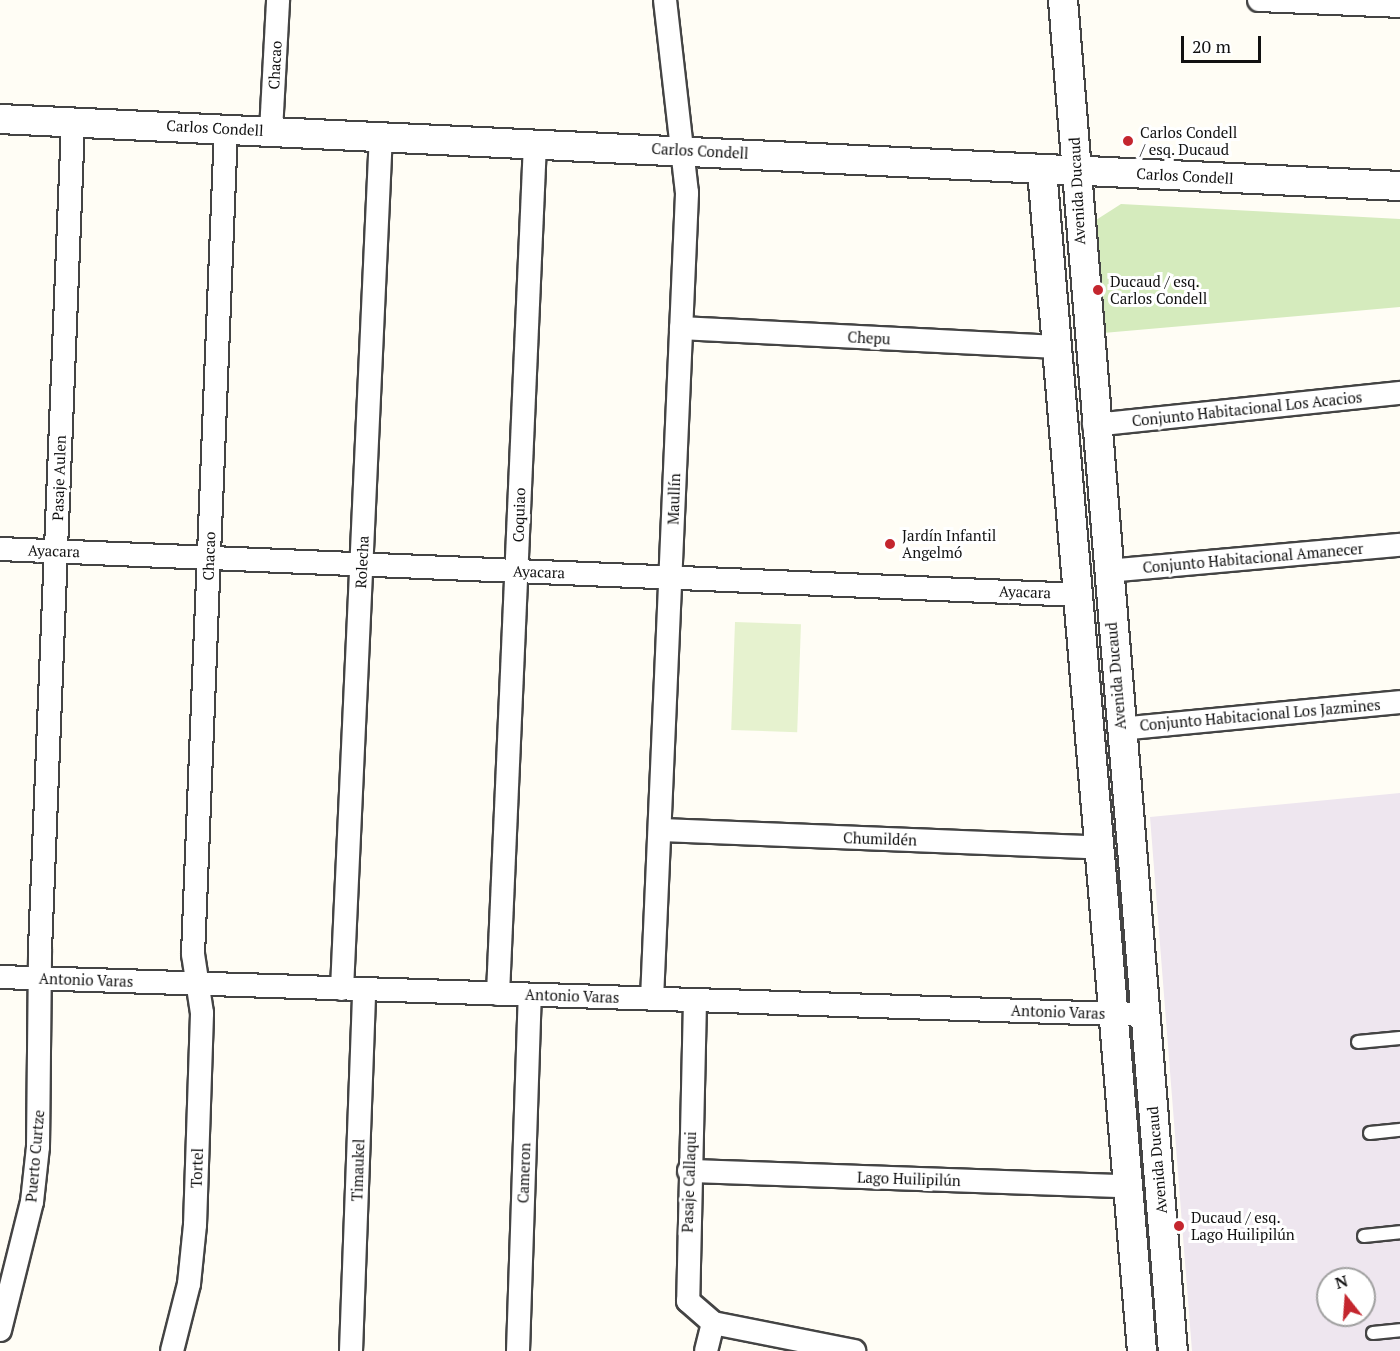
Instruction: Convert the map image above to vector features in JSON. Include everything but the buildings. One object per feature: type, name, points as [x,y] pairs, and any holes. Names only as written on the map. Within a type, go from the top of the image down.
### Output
[{"type":"street","name":"Chacao","points":[[271,131],[278,0]]},
{"type":"street","name":"Maullín","points":[[652,999],[687,193],[678,150],[665,0]]},
{"type":"street","name":"Avenida Ducaud","points":[[1063,0],[1094,425],[1173,1351]]},
{"type":"street","points":[[1259,0],[1400,6]]},
{"type":"street","name":"Carlos Condell","points":[[0,119],[381,135],[1042,170],[1400,186]]},
{"type":"street","name":"Pasaje Aulen","points":[[41,978],[73,122]]},
{"type":"street","name":"Chacao","points":[[197,984],[193,954],[226,128]]},
{"type":"street","name":"Rolecha","points":[[353,989],[362,565],[381,135]]},
{"type":"street","name":"Coquiao","points":[[498,994],[535,143]]},
{"type":"street","name":"Avenida Ducaud","points":[[1042,170],[1142,1351]]},
{"type":"street","name":"Chepu","points":[[681,328],[1057,347]]},
{"type":"street","name":"Conjunto Habitacional Los Acacios","points":[[1094,425],[1400,393]]},
{"type":"street","name":"Conjunto Habitacional Amanecer","points":[[1107,572],[1400,545]]},
{"type":"street","name":"Ayacara","points":[[0,549],[1078,595]]},
{"type":"street","name":"Conjunto Habitacional Los Jazmines","points":[[1120,729],[1400,702]]},
{"type":"street","name":"Chumildén","points":[[660,830],[1100,848]]},
{"type":"street","name":"Antonio Varas","points":[[0,977],[1144,1016]]},
{"type":"street","name":"Puerto Curtze","points":[[0,1330],[36,1175],[41,978]]},
{"type":"street","name":"Tortel","points":[[172,1351],[194,1245],[202,1013],[197,984]]},
{"type":"street","name":"Timaukel","points":[[351,1351],[353,989]]},
{"type":"street","name":"Cameron","points":[[518,1351],[530,995]]},
{"type":"street","name":"Pasaje Callaqui","points":[[695,1000],[686,1292],[693,1309],[713,1323]]},
{"type":"street","name":"Lago Huilipilún","points":[[690,1171],[1128,1186]]},
{"type":"street","points":[[706,1351],[713,1323],[854,1351]]},
{"type":"lane","points":[[1358,1042],[1400,1038]]},
{"type":"lane","points":[[1370,1133],[1400,1130]]},
{"type":"lane","points":[[1364,1236],[1400,1232]]},
{"type":"lane","points":[[1373,1333],[1400,1330]]},
{"type":"shaded area","points":[[1400,793],[1400,1351],[1192,1351],[1150,817]]},
{"type":"green space","points":[[1121,204],[1400,219],[1400,307],[1103,333],[1096,220]]},
{"type":"green space","points":[[735,622],[801,624],[797,732],[731,730]]},
{"type":"place","name":"Carlos Condell / esq. Ducaud","points":[[1128,141]]},
{"type":"place","name":"Ducaud / esq. Carlos Condell","points":[[1098,290]]},
{"type":"place","name":"Jardín Infantil Angelmó","points":[[890,544]]},
{"type":"place","name":"Ducaud / esq. Lago Huilipilún","points":[[1179,1226]]}]
